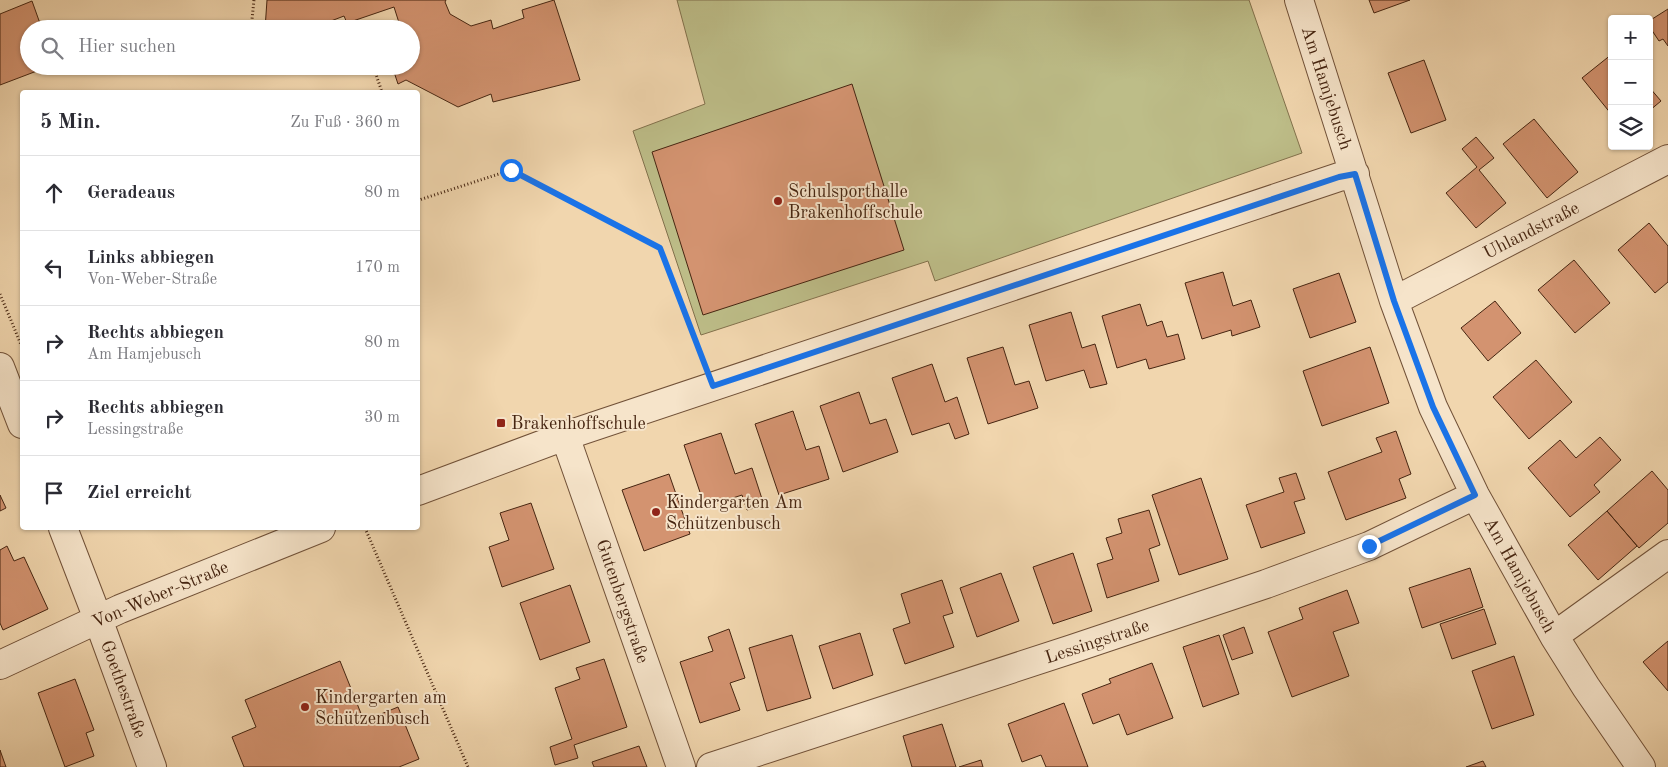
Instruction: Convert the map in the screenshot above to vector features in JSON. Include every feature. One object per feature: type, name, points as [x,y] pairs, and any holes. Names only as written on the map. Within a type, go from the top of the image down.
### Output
[{"type":"street","name":"Am Hamjebusch","points":[[1299,0],[1394,301],[1433,407],[1475,495],[1554,636],[1586,687],[1642,767]]},
{"type":"street","name":"Uhlandstraße","points":[[1394,301],[1668,159]]},
{"type":"street","points":[[420,489],[565,436],[713,386],[1339,177],[1355,174]]},
{"type":"street","points":[[0,367],[20,419]]},
{"type":"street","name":"Gutenbergstraße","points":[[565,436],[681,767]]},
{"type":"street","name":"Lessingstraße","points":[[711,767],[1266,584],[1369,546],[1475,495]]},
{"type":"street","name":"Goethestraße","points":[[64,530],[152,767]]},
{"type":"street","name":"Von-Weber-Straße","points":[[0,665],[98,619],[316,530]]},
{"type":"street","points":[[1554,636],[1668,554]]},
{"type":"path","points":[[251,20],[254,0]]},
{"type":"path","points":[[376,75],[381,90]]},
{"type":"path","points":[[420,200],[511,170],[660,248],[713,386]]},
{"type":"path","points":[[0,295],[20,342]]},
{"type":"path","points":[[366,530],[468,767]]},
{"type":"green space","points":[[677,0],[1249,0],[1302,153],[935,281],[928,261],[701,335],[633,131],[705,104]]},
{"type":"building","points":[[267,0],[446,0],[445,2],[450,14],[471,26],[491,20],[493,29],[524,18],[522,10],[554,0],[580,80],[493,102],[491,94],[458,107],[406,80],[398,84],[395,75],[420,75],[420,20],[398,20],[394,7],[356,20],[346,20],[344,16],[334,20],[266,20]]},
{"type":"building","points":[[1369,0],[1410,0],[1374,13]]},
{"type":"building","points":[[32,1],[39,20],[20,20],[20,75],[26,75],[0,85],[0,14]]},
{"type":"building","points":[[1668,9],[1668,46],[1663,39],[1659,41],[1653,32],[1653,18]]},
{"type":"building","points":[[1608,57],[1608,110],[1582,78]]},
{"type":"building","points":[[1424,60],[1446,120],[1411,133],[1388,73]]},
{"type":"building","name":"Schulsporthalle Brakenhoffschule","points":[[852,84],[904,250],[703,315],[652,152]]},
{"type":"building","points":[[1653,92],[1661,101],[1653,108]]},
{"type":"building","points":[[1534,119],[1578,172],[1547,198],[1503,144]]},
{"type":"building","points":[[1476,137],[1494,158],[1479,170],[1506,203],[1476,228],[1446,193],[1477,167],[1462,149]]},
{"type":"building","points":[[1649,223],[1668,246],[1668,282],[1655,293],[1618,250]]},
{"type":"building","points":[[1574,260],[1610,303],[1575,333],[1538,290]]},
{"type":"building","points":[[1223,272],[1233,306],[1251,300],[1260,327],[1232,336],[1231,330],[1202,339],[1185,283]]},
{"type":"building","points":[[1339,273],[1356,322],[1310,338],[1293,289]]},
{"type":"building","points":[[1495,301],[1521,333],[1488,361],[1461,328]]},
{"type":"building","points":[[1140,304],[1147,326],[1162,321],[1167,337],[1178,334],[1185,359],[1149,369],[1146,359],[1117,368],[1102,316]]},
{"type":"building","points":[[1071,312],[1082,348],[1095,344],[1107,384],[1090,388],[1084,370],[1046,381],[1029,325]]},
{"type":"building","points":[[1003,347],[1015,385],[1029,381],[1038,408],[988,424],[967,358]]},
{"type":"building","points":[[1370,347],[1389,403],[1322,426],[1303,371]]},
{"type":"building","points":[[1536,360],[1572,402],[1529,439],[1493,397]]},
{"type":"building","points":[[932,364],[945,402],[957,397],[969,434],[955,439],[949,423],[912,435],[892,378]]},
{"type":"building","points":[[859,392],[870,424],[886,419],[898,452],[843,472],[820,406]]},
{"type":"building","points":[[793,411],[806,450],[819,446],[829,479],[779,495],[755,424]]},
{"type":"building","points":[[1396,431],[1411,474],[1399,479],[1406,498],[1346,520],[1328,472],[1382,452],[1376,438]]},
{"type":"building","points":[[721,433],[735,474],[752,468],[764,505],[747,510],[742,495],[705,507],[684,445]]},
{"type":"building","points":[[1600,437],[1621,460],[1594,485],[1600,492],[1570,517],[1528,468],[1560,440],[1576,458]]},
{"type":"building","points":[[1652,471],[1668,490],[1668,523],[1639,548],[1607,511]]},
{"type":"building","points":[[1296,473],[1305,499],[1294,502],[1305,533],[1261,548],[1246,505],[1284,492],[1279,478]]},
{"type":"building","name":"Kindergarten Am Schützenbusch","points":[[669,474],[690,534],[644,551],[622,490]]},
{"type":"building","points":[[1201,478],[1228,559],[1179,575],[1152,495]]},
{"type":"building","points":[[0,495],[6,508],[0,511]]},
{"type":"building","points":[[531,503],[554,569],[502,587],[489,547],[509,540],[500,513]]},
{"type":"building","points":[[1149,510],[1160,545],[1149,549],[1159,581],[1107,598],[1097,564],[1113,559],[1106,538],[1122,533],[1118,519]]},
{"type":"building","points":[[1607,511],[1637,546],[1598,580],[1568,545]]},
{"type":"building","points":[[7,546],[14,561],[24,557],[48,609],[3,630],[0,623],[0,550]]},
{"type":"building","points":[[1073,553],[1092,611],[1053,624],[1033,567]]},
{"type":"building","points":[[1470,568],[1483,607],[1422,628],[1409,588]]},
{"type":"building","points":[[1001,573],[1019,621],[977,637],[960,588]]},
{"type":"building","points":[[942,580],[953,613],[943,616],[954,647],[905,664],[893,629],[910,623],[901,594]]},
{"type":"building","points":[[570,585],[590,642],[540,660],[520,603]]},
{"type":"building","points":[[1347,590],[1359,623],[1333,632],[1349,676],[1292,697],[1268,632],[1303,619],[1299,608]]},
{"type":"building","points":[[1484,609],[1496,644],[1452,659],[1440,624]]},
{"type":"building","points":[[1244,627],[1253,653],[1232,660],[1223,635]]},
{"type":"building","points":[[729,629],[745,678],[730,683],[740,710],[700,723],[680,662],[713,651],[708,637]]},
{"type":"building","points":[[860,633],[873,675],[833,689],[819,646]]},
{"type":"building","points":[[792,635],[811,698],[767,711],[749,648]]},
{"type":"building","points":[[1219,635],[1239,694],[1203,707],[1183,647]]},
{"type":"building","points":[[1668,641],[1668,691],[1643,662]]},
{"type":"building","points":[[1514,656],[1534,715],[1492,729],[1472,671]]},
{"type":"building","points":[[604,659],[627,727],[574,745],[578,758],[555,765],[550,747],[572,739],[555,688],[580,679],[576,668]]},
{"type":"building","points":[[340,661],[364,721],[398,707],[419,759],[399,767],[244,767],[232,737],[256,727],[245,700]]},
{"type":"building","points":[[1152,663],[1173,718],[1127,735],[1119,714],[1093,724],[1082,694],[1111,683],[1109,679]]},
{"type":"building","points":[[75,679],[94,730],[86,733],[94,756],[65,767],[38,693]]},
{"type":"building","points":[[1064,703],[1088,767],[1046,767],[1041,755],[1022,762],[1008,724]]},
{"type":"building","points":[[942,724],[956,767],[912,767],[903,736]]},
{"type":"building","points":[[639,746],[647,767],[594,767],[592,762]]},
{"type":"building","points":[[0,750],[6,767],[0,767]]},
{"type":"building","points":[[981,760],[983,767],[959,767]]},
{"type":"building","points":[[1483,761],[1486,767],[1466,767]]},
{"type":"place","name":"Schulsporthalle Brakenhoffschule","points":[[778,201]]},
{"type":"place","name":"Brakenhoffschule","points":[[501,423]]},
{"type":"place","name":"Kindergarten Am Schützenbusch","points":[[656,512]]},
{"type":"place","name":"Kindergarten am Schützenbusch","points":[[305,707]]},
{"type":"route","points":[[511,170],[660,248],[713,386],[1339,177],[1355,174],[1394,301],[1433,407],[1475,495],[1369,546]]}]
